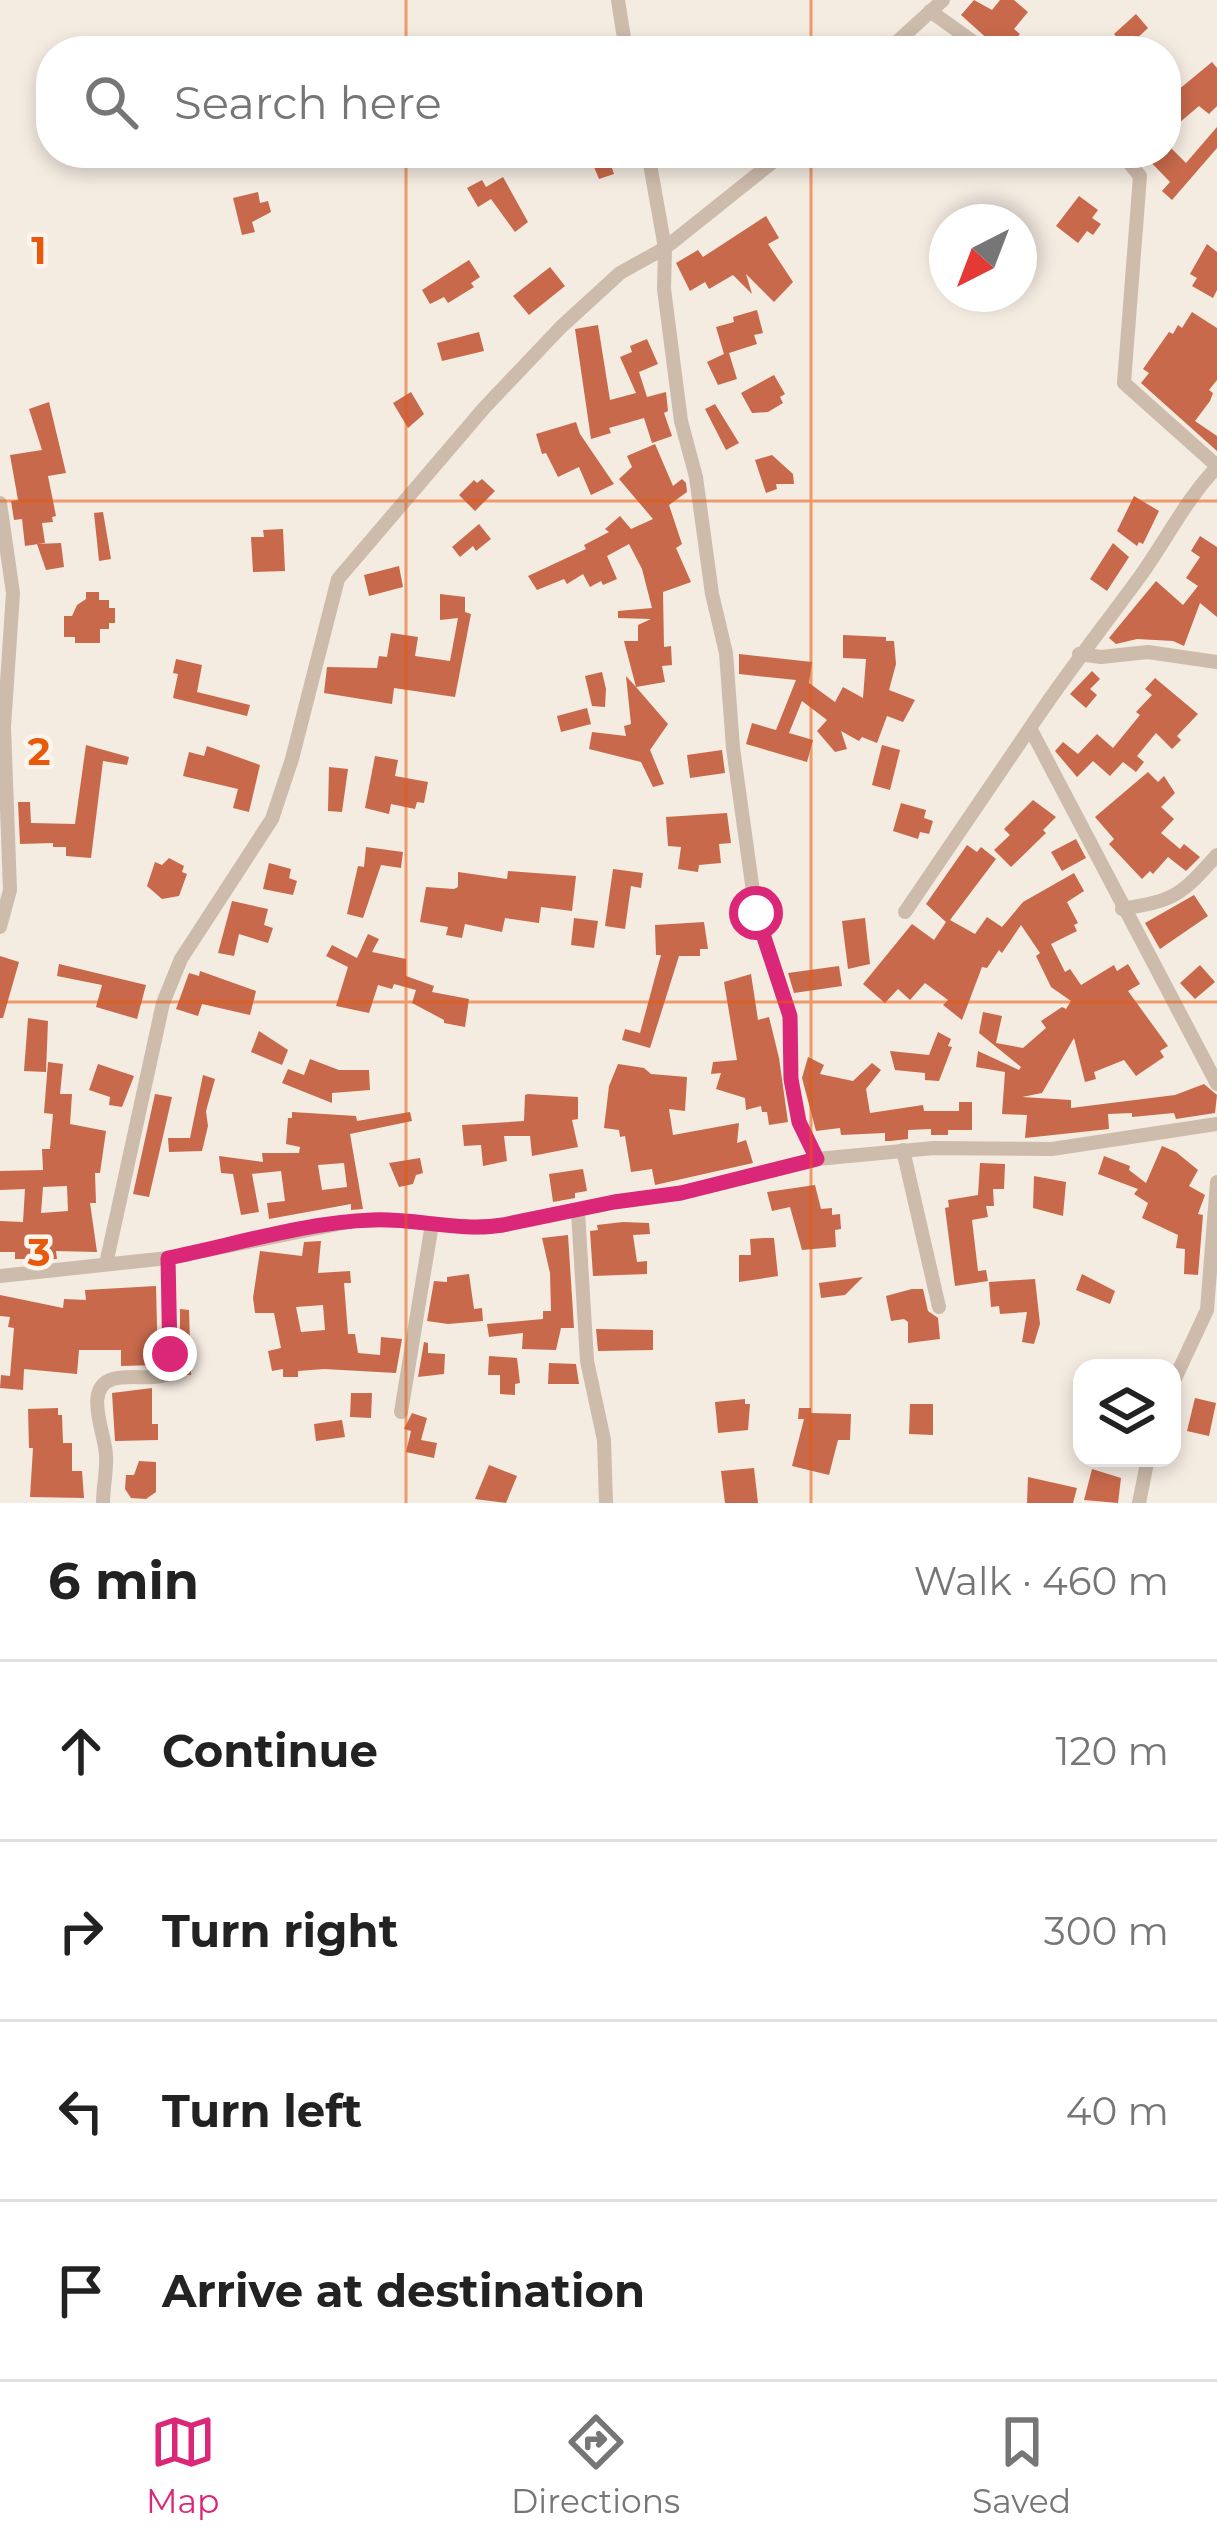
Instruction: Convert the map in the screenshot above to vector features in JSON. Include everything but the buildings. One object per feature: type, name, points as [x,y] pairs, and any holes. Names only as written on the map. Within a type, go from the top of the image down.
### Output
[{"type":"street","points":[[618,0],[624,36]]},
{"type":"street","points":[[903,36],[943,0]]},
{"type":"street","points":[[930,10],[966,36]]},
{"type":"street","points":[[651,168],[665,248],[664,289],[681,421],[696,477],[712,594],[726,652],[733,748],[756,913],[790,1016],[791,1079],[799,1122],[817,1159]]},
{"type":"street","points":[[106,1264],[163,1003],[181,959],[272,818],[338,579],[471,423],[561,327],[620,273],[665,248],[765,168]]},
{"type":"street","points":[[905,912],[1079,654],[1142,574],[1196,489],[1217,467],[1124,383],[1140,176],[1133,168]]},
{"type":"street","points":[[0,502],[13,592],[3,791],[10,890],[0,927]]},
{"type":"street","points":[[1079,654],[1177,654],[1217,662]]},
{"type":"street","points":[[1030,728],[1217,1084]]},
{"type":"street","points":[[1122,909],[1168,901],[1186,890],[1217,855]]},
{"type":"street","points":[[0,1276],[168,1258],[353,1221],[485,1228],[744,1180],[817,1159],[903,1150],[1052,1149],[1217,1124]]},
{"type":"street","points":[[903,1150],[939,1307]]},
{"type":"street","points":[[1181,1366],[1207,1310],[1217,1182]]},
{"type":"street","points":[[578,1212],[587,1361],[604,1440],[606,1503]]},
{"type":"street","points":[[401,1412],[432,1224]]},
{"type":"street","points":[[103,1503],[106,1460],[98,1391],[113,1379],[170,1374],[168,1258]]},
{"type":"street","points":[[1138,1503],[1146,1467]]},
{"type":"route","points":[[170,1354],[168,1258],[353,1221],[485,1228],[744,1180],[817,1159],[799,1122],[791,1079],[790,1016],[756,913]]}]
